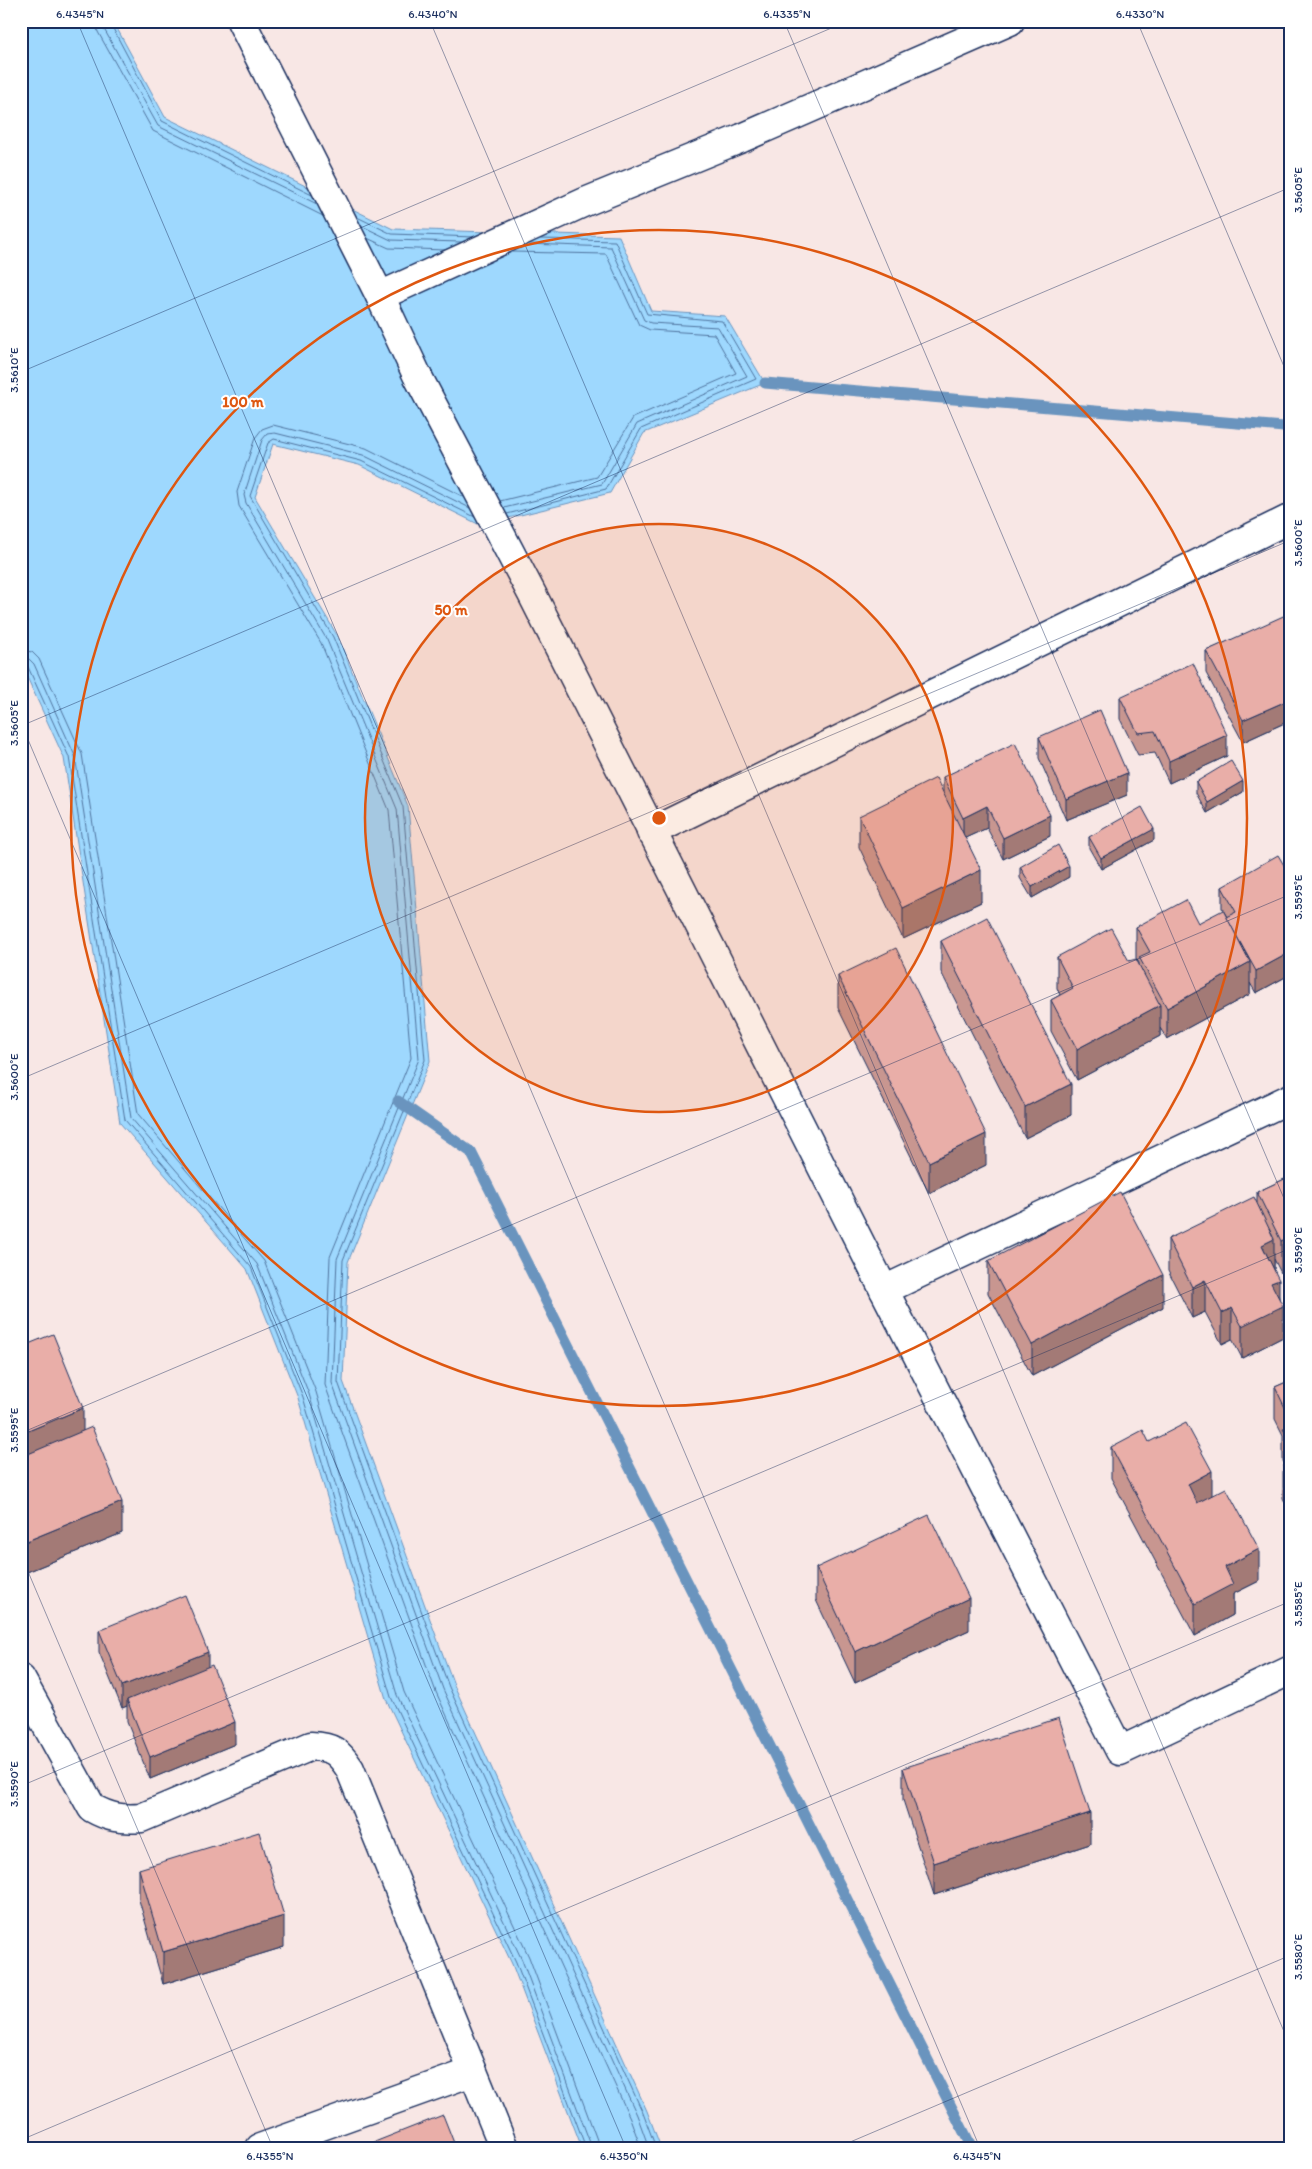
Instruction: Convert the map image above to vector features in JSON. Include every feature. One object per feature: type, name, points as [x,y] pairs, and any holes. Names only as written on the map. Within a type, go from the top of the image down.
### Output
[{"type":"street","points":[[241,21],[380,296],[417,375],[533,596],[651,832],[1120,1751],[1291,1670]]},
{"type":"street","points":[[380,296],[585,202],[742,138],[1010,21]]},
{"type":"street","points":[[651,832],[1291,518]]},
{"type":"street","points":[[884,1290],[1291,1098]]},
{"type":"street","points":[[21,1679],[92,1808],[121,1820],[141,1818],[311,1746],[326,1747],[339,1753],[350,1769],[504,2148]]},
{"type":"street","points":[[260,2148],[472,2072]]},
{"type":"water","points":[[21,21],[113,21],[165,117],[393,229],[619,236],[651,311],[725,316],[765,383],[644,433],[610,493],[480,525],[359,465],[273,444],[255,497],[337,635],[408,806],[430,1061],[348,1262],[343,1381],[454,1685],[647,2111],[661,2148],[582,2148],[512,1964],[386,1699],[298,1398],[247,1269],[120,1123],[64,758],[21,664]]},
{"type":"building","points":[[1290,613],[1291,699],[1243,720],[1206,651]]},
{"type":"building","points":[[1193,663],[1227,735],[1169,761],[1155,731],[1138,733],[1120,697]]},
{"type":"building","points":[[1100,710],[1127,773],[1066,799],[1039,737]]},
{"type":"building","points":[[1015,743],[1050,815],[1003,838],[987,806],[963,818],[943,777]]},
{"type":"building","points":[[1231,761],[1243,781],[1207,802],[1196,782]]},
{"type":"building","points":[[936,778],[981,870],[903,908],[859,816]]},
{"type":"building","points":[[1142,807],[1154,829],[1101,858],[1089,837]]},
{"type":"building","points":[[1058,845],[1069,866],[1032,887],[1020,867]]},
{"type":"building","points":[[1278,855],[1291,877],[1291,952],[1256,971],[1226,917],[1236,912],[1222,887]]},
{"type":"building","points":[[1186,900],[1198,923],[1223,910],[1250,962],[1167,1008],[1139,957],[1150,952],[1136,927]]},
{"type":"building","points":[[987,917],[1071,1084],[1025,1107],[941,941]]},
{"type":"building","points":[[1111,928],[1129,961],[1136,959],[1160,1005],[1077,1049],[1051,1000],[1073,988],[1057,957]]},
{"type":"building","points":[[896,948],[986,1134],[929,1162],[838,976]]},
{"type":"building","points":[[1291,1176],[1291,1246],[1287,1238],[1281,1241],[1257,1192]]},
{"type":"building","points":[[1120,1192],[1163,1275],[1032,1345],[988,1261]]},
{"type":"building","points":[[1254,1197],[1274,1239],[1262,1245],[1279,1280],[1271,1283],[1283,1306],[1242,1326],[1232,1308],[1222,1313],[1205,1280],[1192,1287],[1168,1239]]},
{"type":"building","points":[[53,1334],[83,1408],[21,1434],[21,1347]]},
{"type":"building","points":[[1291,1380],[1291,1420],[1275,1387]]},
{"type":"building","points":[[1186,1423],[1212,1471],[1188,1484],[1197,1503],[1226,1488],[1259,1549],[1225,1567],[1233,1584],[1195,1604],[1111,1447],[1143,1430],[1149,1442]]},
{"type":"building","points":[[1291,1426],[1291,1445],[1283,1429]]},
{"type":"building","points":[[92,1427],[122,1502],[22,1543],[21,1457]]},
{"type":"building","points":[[1291,1463],[1291,1484],[1283,1466]]},
{"type":"building","points":[[929,1515],[969,1598],[855,1652],[816,1568]]},
{"type":"building","points":[[185,1595],[208,1652],[122,1686],[99,1630]]},
{"type":"building","points":[[212,1665],[235,1722],[150,1757],[127,1700]]},
{"type":"building","points":[[1059,1718],[1090,1813],[934,1863],[903,1768]]},
{"type":"building","points":[[1291,1828],[1291,1839],[1286,1830]]},
{"type":"building","points":[[259,1832],[284,1916],[163,1952],[139,1869]]},
{"type":"building","points":[[443,2115],[456,2148],[368,2148],[367,2145]]},
{"type":"waterway","points":[[765,383],[1284,427],[1291,423]]},
{"type":"waterway","points":[[398,1101],[471,1152],[972,2148]]}]
